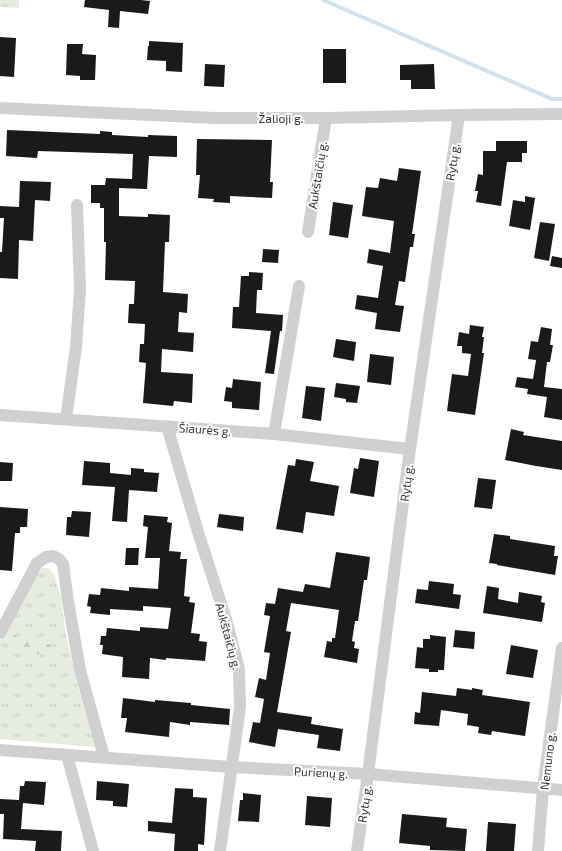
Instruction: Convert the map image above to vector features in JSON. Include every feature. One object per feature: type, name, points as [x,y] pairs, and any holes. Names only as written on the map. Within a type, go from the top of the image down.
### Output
[{"type":"street","name":"Žalioji g.","points":[[0,108],[215,118],[326,118],[562,114]]},
{"type":"street","name":"Rytų g.","points":[[357,851],[410,449],[459,115]]},
{"type":"street","name":"Aukštaičių g.","points":[[308,232],[326,118]]},
{"type":"street","points":[[66,419],[76,347],[80,289],[77,205]]},
{"type":"street","points":[[274,434],[299,286]]},
{"type":"street","name":"Šiaurės g.","points":[[0,415],[274,434],[410,449]]},
{"type":"street","name":"Aukštaičių g.","points":[[168,426],[198,532],[226,619],[239,669],[240,707],[220,851]]},
{"type":"street","points":[[0,633],[37,563],[46,557],[54,556],[59,559],[63,564],[80,670],[104,757]]},
{"type":"street","name":"Nemuno g.","points":[[538,851],[543,788],[562,648]]},
{"type":"street","name":"Purienų g.","points":[[0,750],[231,767],[368,774],[562,790]]},
{"type":"street","points":[[67,755],[93,851]]},
{"type":"green space","points":[[0,0],[19,0],[19,8],[0,7]]},
{"type":"green space","points":[[42,568],[48,568],[54,574],[61,597],[65,630],[77,684],[95,747],[0,739],[0,641],[3,636],[33,653],[58,654],[49,644],[18,637],[7,628]]},
{"type":"green space","points":[[7,628],[18,637],[49,644],[58,650],[58,654],[32,654],[19,651],[9,644],[3,636]]},
{"type":"building","points":[[85,0],[150,1],[148,14],[120,11],[119,28],[108,27],[109,10],[84,7]]},
{"type":"building","points":[[0,37],[16,38],[14,77],[0,76]]},
{"type":"building","points":[[149,41],[183,43],[182,72],[166,71],[166,61],[147,60]]},
{"type":"building","points":[[67,44],[83,44],[82,54],[96,55],[95,80],[80,80],[80,76],[66,75]]},
{"type":"building","points":[[323,49],[346,49],[346,83],[323,83]]},
{"type":"building","points":[[205,64],[225,65],[224,87],[204,86]]},
{"type":"building","points":[[434,64],[435,89],[411,89],[411,80],[400,80],[400,65]]},
{"type":"building","points":[[7,130],[100,134],[100,131],[112,132],[112,135],[148,137],[148,135],[177,136],[177,157],[149,156],[147,189],[119,188],[119,216],[148,217],[148,214],[170,215],[169,242],[165,242],[163,292],[188,294],[187,313],[179,312],[178,332],[194,333],[193,352],[162,349],[161,372],[193,374],[192,403],[174,401],[173,406],[143,403],[146,363],[139,362],[140,344],[144,344],[145,324],[128,323],[129,304],[134,304],[135,281],[105,280],[106,242],[104,242],[104,208],[100,208],[100,203],[91,203],[91,185],[105,185],[106,178],[132,179],[133,154],[38,151],[37,158],[6,156]]},
{"type":"building","points":[[197,139],[272,140],[270,182],[273,182],[272,198],[230,196],[230,203],[213,202],[214,199],[198,198],[200,175],[196,175]]},
{"type":"building","points":[[496,141],[527,141],[527,153],[522,153],[522,162],[507,162],[501,206],[476,202],[478,191],[475,191],[478,174],[483,175],[483,151],[496,151]]},
{"type":"building","points":[[399,168],[421,171],[412,234],[415,234],[413,247],[410,247],[405,282],[399,281],[395,305],[404,306],[400,332],[375,329],[377,313],[355,309],[357,295],[378,298],[383,266],[367,263],[369,249],[390,253],[394,221],[362,216],[366,187],[378,188],[380,178],[397,181]]},
{"type":"building","points":[[20,181],[51,182],[50,201],[35,200],[33,241],[19,240],[18,279],[0,278],[0,252],[2,252],[4,218],[0,218],[0,206],[19,207]]},
{"type":"building","points":[[525,196],[535,198],[530,230],[509,226],[513,200],[525,202]]},
{"type":"building","points":[[333,202],[353,205],[348,238],[329,235]]},
{"type":"building","points":[[540,222],[555,224],[549,261],[534,258]]},
{"type":"building","points":[[263,249],[279,250],[278,263],[262,262]]},
{"type":"building","points":[[552,256],[562,258],[562,268],[550,266]]},
{"type":"building","points":[[249,272],[263,273],[262,290],[257,290],[256,313],[283,315],[282,331],[280,331],[274,374],[265,373],[271,331],[232,328],[233,307],[239,307],[241,276],[249,276]]},
{"type":"building","points":[[470,325],[484,327],[482,337],[484,337],[482,353],[484,353],[475,415],[447,411],[452,374],[468,376],[471,354],[462,353],[462,346],[457,346],[459,332],[469,334]]},
{"type":"building","points":[[541,327],[552,329],[550,345],[553,345],[550,362],[547,362],[544,387],[562,389],[562,420],[544,417],[547,397],[527,394],[528,389],[515,387],[517,377],[533,379],[536,360],[528,359],[531,341],[538,342]]},
{"type":"building","points":[[336,339],[356,342],[354,361],[333,357]]},
{"type":"building","points":[[370,354],[394,357],[391,385],[367,382]]},
{"type":"building","points":[[233,379],[261,382],[259,410],[232,408],[232,402],[224,401],[226,387],[232,388]]},
{"type":"building","points":[[336,383],[360,386],[357,403],[346,402],[346,399],[334,397]]},
{"type":"building","points":[[306,386],[325,388],[321,421],[302,418]]},
{"type":"building","points":[[511,429],[524,432],[523,435],[562,441],[562,470],[505,460]]},
{"type":"building","points":[[360,458],[379,461],[374,497],[350,493],[354,468],[358,469]]},
{"type":"building","points":[[296,459],[314,462],[310,481],[339,486],[334,516],[306,512],[303,533],[276,529],[288,465],[295,466]]},
{"type":"building","points":[[84,461],[110,463],[110,473],[131,475],[131,468],[144,469],[144,472],[159,473],[157,492],[129,490],[127,522],[112,521],[115,487],[82,485]]},
{"type":"building","points":[[0,462],[13,463],[12,481],[0,481]]},
{"type":"building","points":[[478,478],[496,480],[492,509],[474,507]]},
{"type":"building","points":[[0,507],[28,509],[27,527],[20,527],[20,533],[15,533],[12,571],[0,570]]},
{"type":"building","points":[[72,511],[91,512],[89,537],[66,535],[67,517],[71,517]]},
{"type":"building","points":[[219,514],[244,517],[243,531],[217,527]]},
{"type":"building","points":[[144,515],[168,517],[167,522],[172,523],[169,551],[181,552],[180,559],[187,559],[184,596],[190,597],[189,602],[195,603],[191,633],[200,634],[199,641],[207,642],[205,661],[150,658],[149,679],[122,677],[123,657],[102,654],[103,645],[100,645],[101,636],[106,636],[107,628],[140,631],[140,627],[168,629],[171,608],[143,606],[143,611],[110,609],[110,615],[90,613],[91,607],[87,606],[89,594],[100,595],[101,588],[129,591],[129,587],[158,589],[160,558],[145,558],[148,527],[143,526]]},
{"type":"building","points":[[494,534],[510,536],[510,539],[555,546],[554,556],[558,556],[555,575],[489,563]]},
{"type":"building","points":[[126,548],[139,548],[138,565],[125,565]]},
{"type":"building","points":[[336,552],[370,557],[367,580],[364,580],[358,621],[355,621],[352,641],[355,642],[354,648],[359,649],[357,663],[324,657],[327,641],[332,642],[332,638],[335,638],[339,610],[291,603],[286,631],[291,632],[277,712],[312,717],[311,724],[343,729],[340,751],[317,748],[319,735],[278,729],[275,747],[249,742],[253,722],[260,723],[264,699],[255,697],[259,678],[266,680],[270,653],[264,652],[270,616],[264,615],[266,603],[275,604],[278,588],[303,592],[305,584],[330,588]]},
{"type":"building","points":[[429,581],[454,584],[453,594],[461,595],[459,609],[415,603],[417,589],[428,590]]},
{"type":"building","points":[[487,586],[499,588],[498,599],[518,603],[519,592],[542,596],[541,602],[545,603],[542,622],[483,613]]},
{"type":"building","points":[[455,630],[475,632],[474,649],[453,647]]},
{"type":"building","points":[[430,635],[446,637],[444,670],[438,670],[438,672],[429,672],[429,669],[415,668],[417,647],[423,648],[423,639],[430,639]]},
{"type":"building","points":[[511,645],[538,650],[533,678],[506,674]]},
{"type":"building","points":[[457,688],[483,690],[482,695],[530,702],[525,736],[492,731],[491,735],[478,733],[479,727],[467,725],[468,714],[441,710],[439,726],[414,724],[415,712],[420,713],[422,692],[456,696]]},
{"type":"building","points":[[123,698],[155,702],[155,700],[191,703],[191,705],[230,709],[229,725],[190,722],[190,725],[170,722],[169,737],[125,732],[127,718],[121,718]]},
{"type":"building","points":[[25,781],[46,782],[44,805],[23,803],[21,829],[62,831],[61,851],[35,851],[36,841],[3,839],[4,814],[0,814],[0,799],[19,800],[20,786],[24,786]]},
{"type":"building","points":[[97,781],[129,784],[127,807],[113,806],[113,801],[96,800]]},
{"type":"building","points":[[175,788],[193,789],[193,797],[207,798],[204,845],[198,844],[198,851],[174,851],[175,834],[148,831],[148,821],[172,823]]},
{"type":"building","points":[[243,793],[261,795],[259,822],[238,821],[240,800],[243,800]]},
{"type":"building","points":[[307,796],[332,798],[330,827],[305,825]]},
{"type":"building","points":[[402,814],[447,818],[446,827],[467,829],[465,851],[430,850],[430,846],[399,843]]},
{"type":"building","points":[[488,822],[516,824],[514,851],[486,851]]},
{"type":"waterway","points":[[323,0],[552,99],[562,99]]}]
